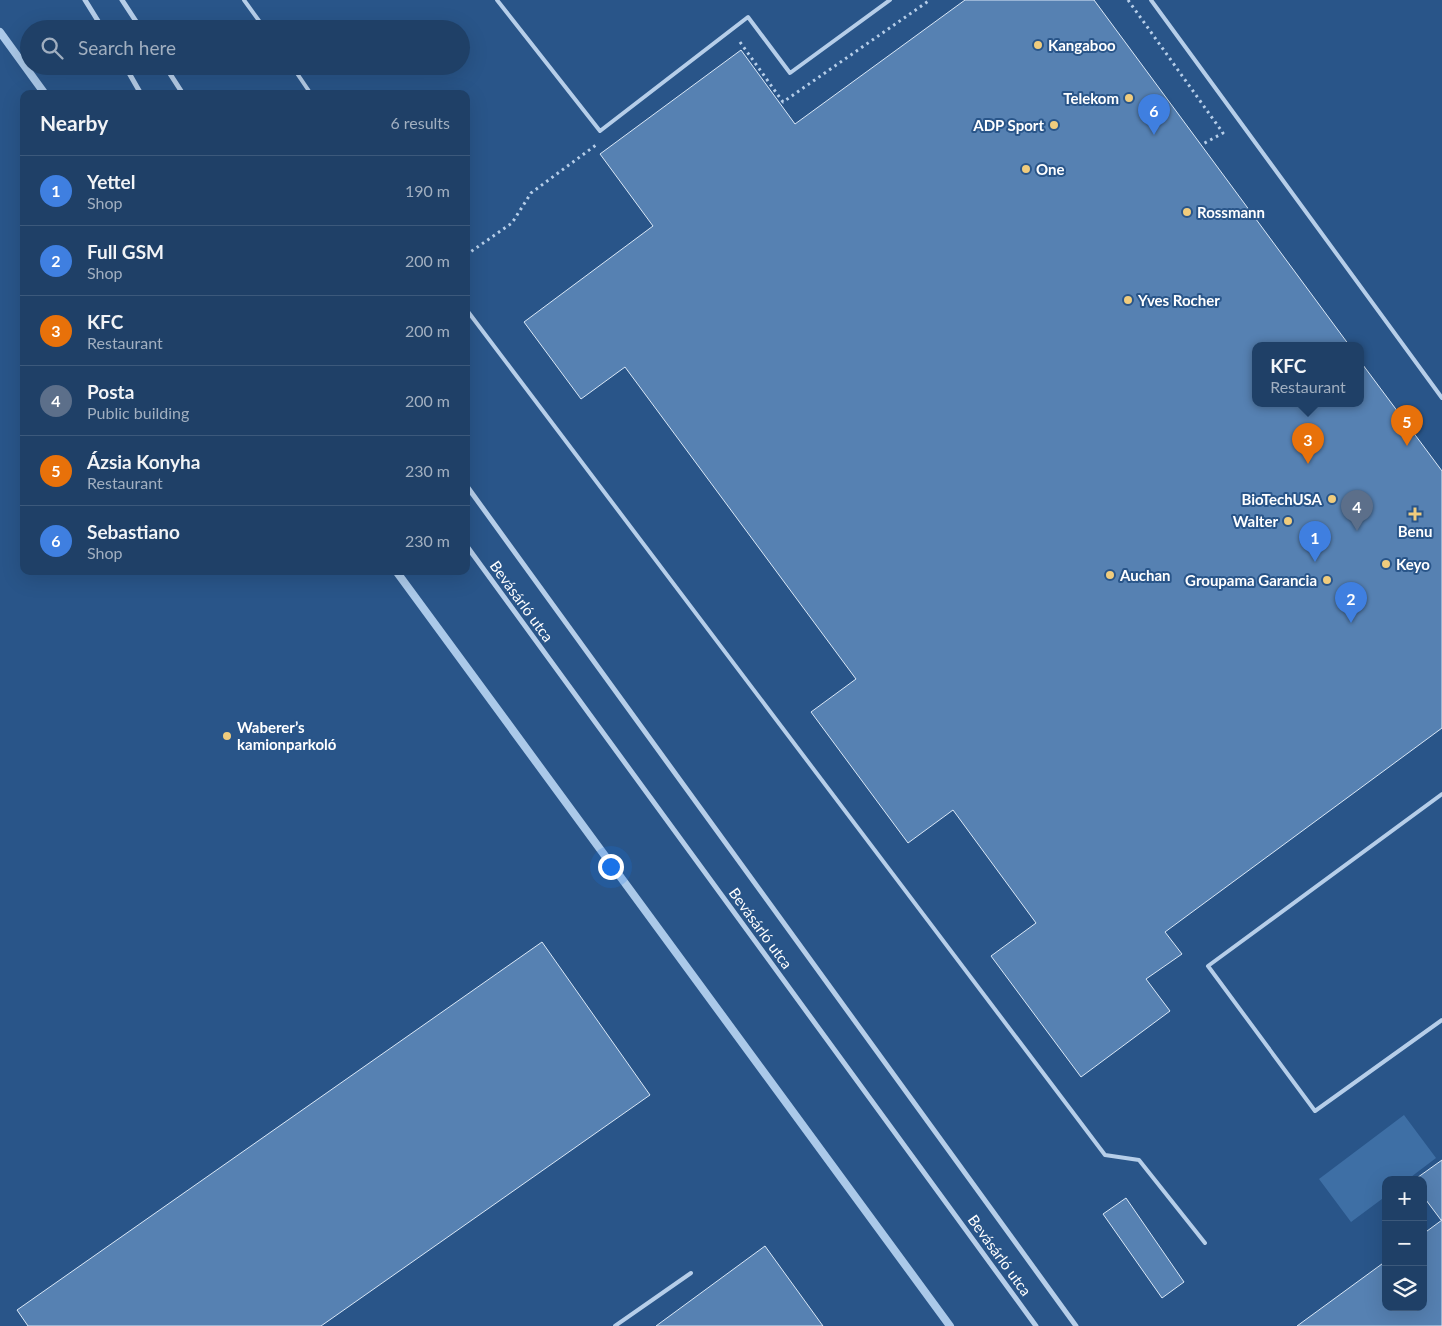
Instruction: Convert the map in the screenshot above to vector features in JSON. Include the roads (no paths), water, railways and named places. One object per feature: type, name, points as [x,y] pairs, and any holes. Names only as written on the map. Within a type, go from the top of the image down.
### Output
[{"type":"street","points":[[86,0],[98,20]]},
{"type":"street","points":[[122,0],[135,20]]},
{"type":"street","points":[[130,75],[138,90]]},
{"type":"street","points":[[171,75],[180,90]]},
{"type":"street","points":[[470,491],[1076,1326]]},
{"type":"street","name":"Bevásárló utca","points":[[470,550],[1036,1326]]},
{"type":"lane","points":[[244,0],[258,20]]},
{"type":"lane","points":[[497,0],[600,131],[748,16],[790,73],[890,0]]},
{"type":"lane","points":[[1151,0],[1442,398]]},
{"type":"lane","points":[[298,75],[308,90]]},
{"type":"lane","points":[[470,314],[1105,1155],[1139,1160],[1205,1243]]},
{"type":"lane","points":[[1442,794],[1208,966],[1315,1111],[1442,1020]]},
{"type":"lane","points":[[615,1326],[691,1273]]},
{"type":"waterway","points":[[0,32],[20,60]]},
{"type":"waterway","points":[[31,75],[42,90]]},
{"type":"waterway","points":[[399,575],[950,1326]]},
{"type":"place","name":"Kangaboo","points":[[1038,45]]},
{"type":"place","name":"Telekom","points":[[1129,98]]},
{"type":"place","name":"ADP Sport","points":[[1054,125]]},
{"type":"place","name":"Sebastiano","points":[[1154,135]]},
{"type":"place","name":"One","points":[[1026,169]]},
{"type":"place","name":"Rossmann","points":[[1187,212]]},
{"type":"place","name":"Yves Rocher","points":[[1128,300]]},
{"type":"place","name":"Ázsia Konyha","points":[[1407,446]]},
{"type":"place","name":"KFC","points":[[1308,464]]},
{"type":"place","name":"BioTechUSA","points":[[1332,499]]},
{"type":"place","name":"Benu","points":[[1415,514]]},
{"type":"place","name":"Walter","points":[[1288,521]]},
{"type":"place","name":"Posta","points":[[1357,531]]},
{"type":"place","name":"Yettel","points":[[1315,562]]},
{"type":"place","name":"Keyo","points":[[1386,564]]},
{"type":"place","name":"Auchan","points":[[1110,575]]},
{"type":"place","name":"Groupama Garancia","points":[[1327,580]]},
{"type":"place","name":"Full GSM","points":[[1351,623]]},
{"type":"place","name":"Waberer’s kamionparkoló","points":[[227,736]]}]
